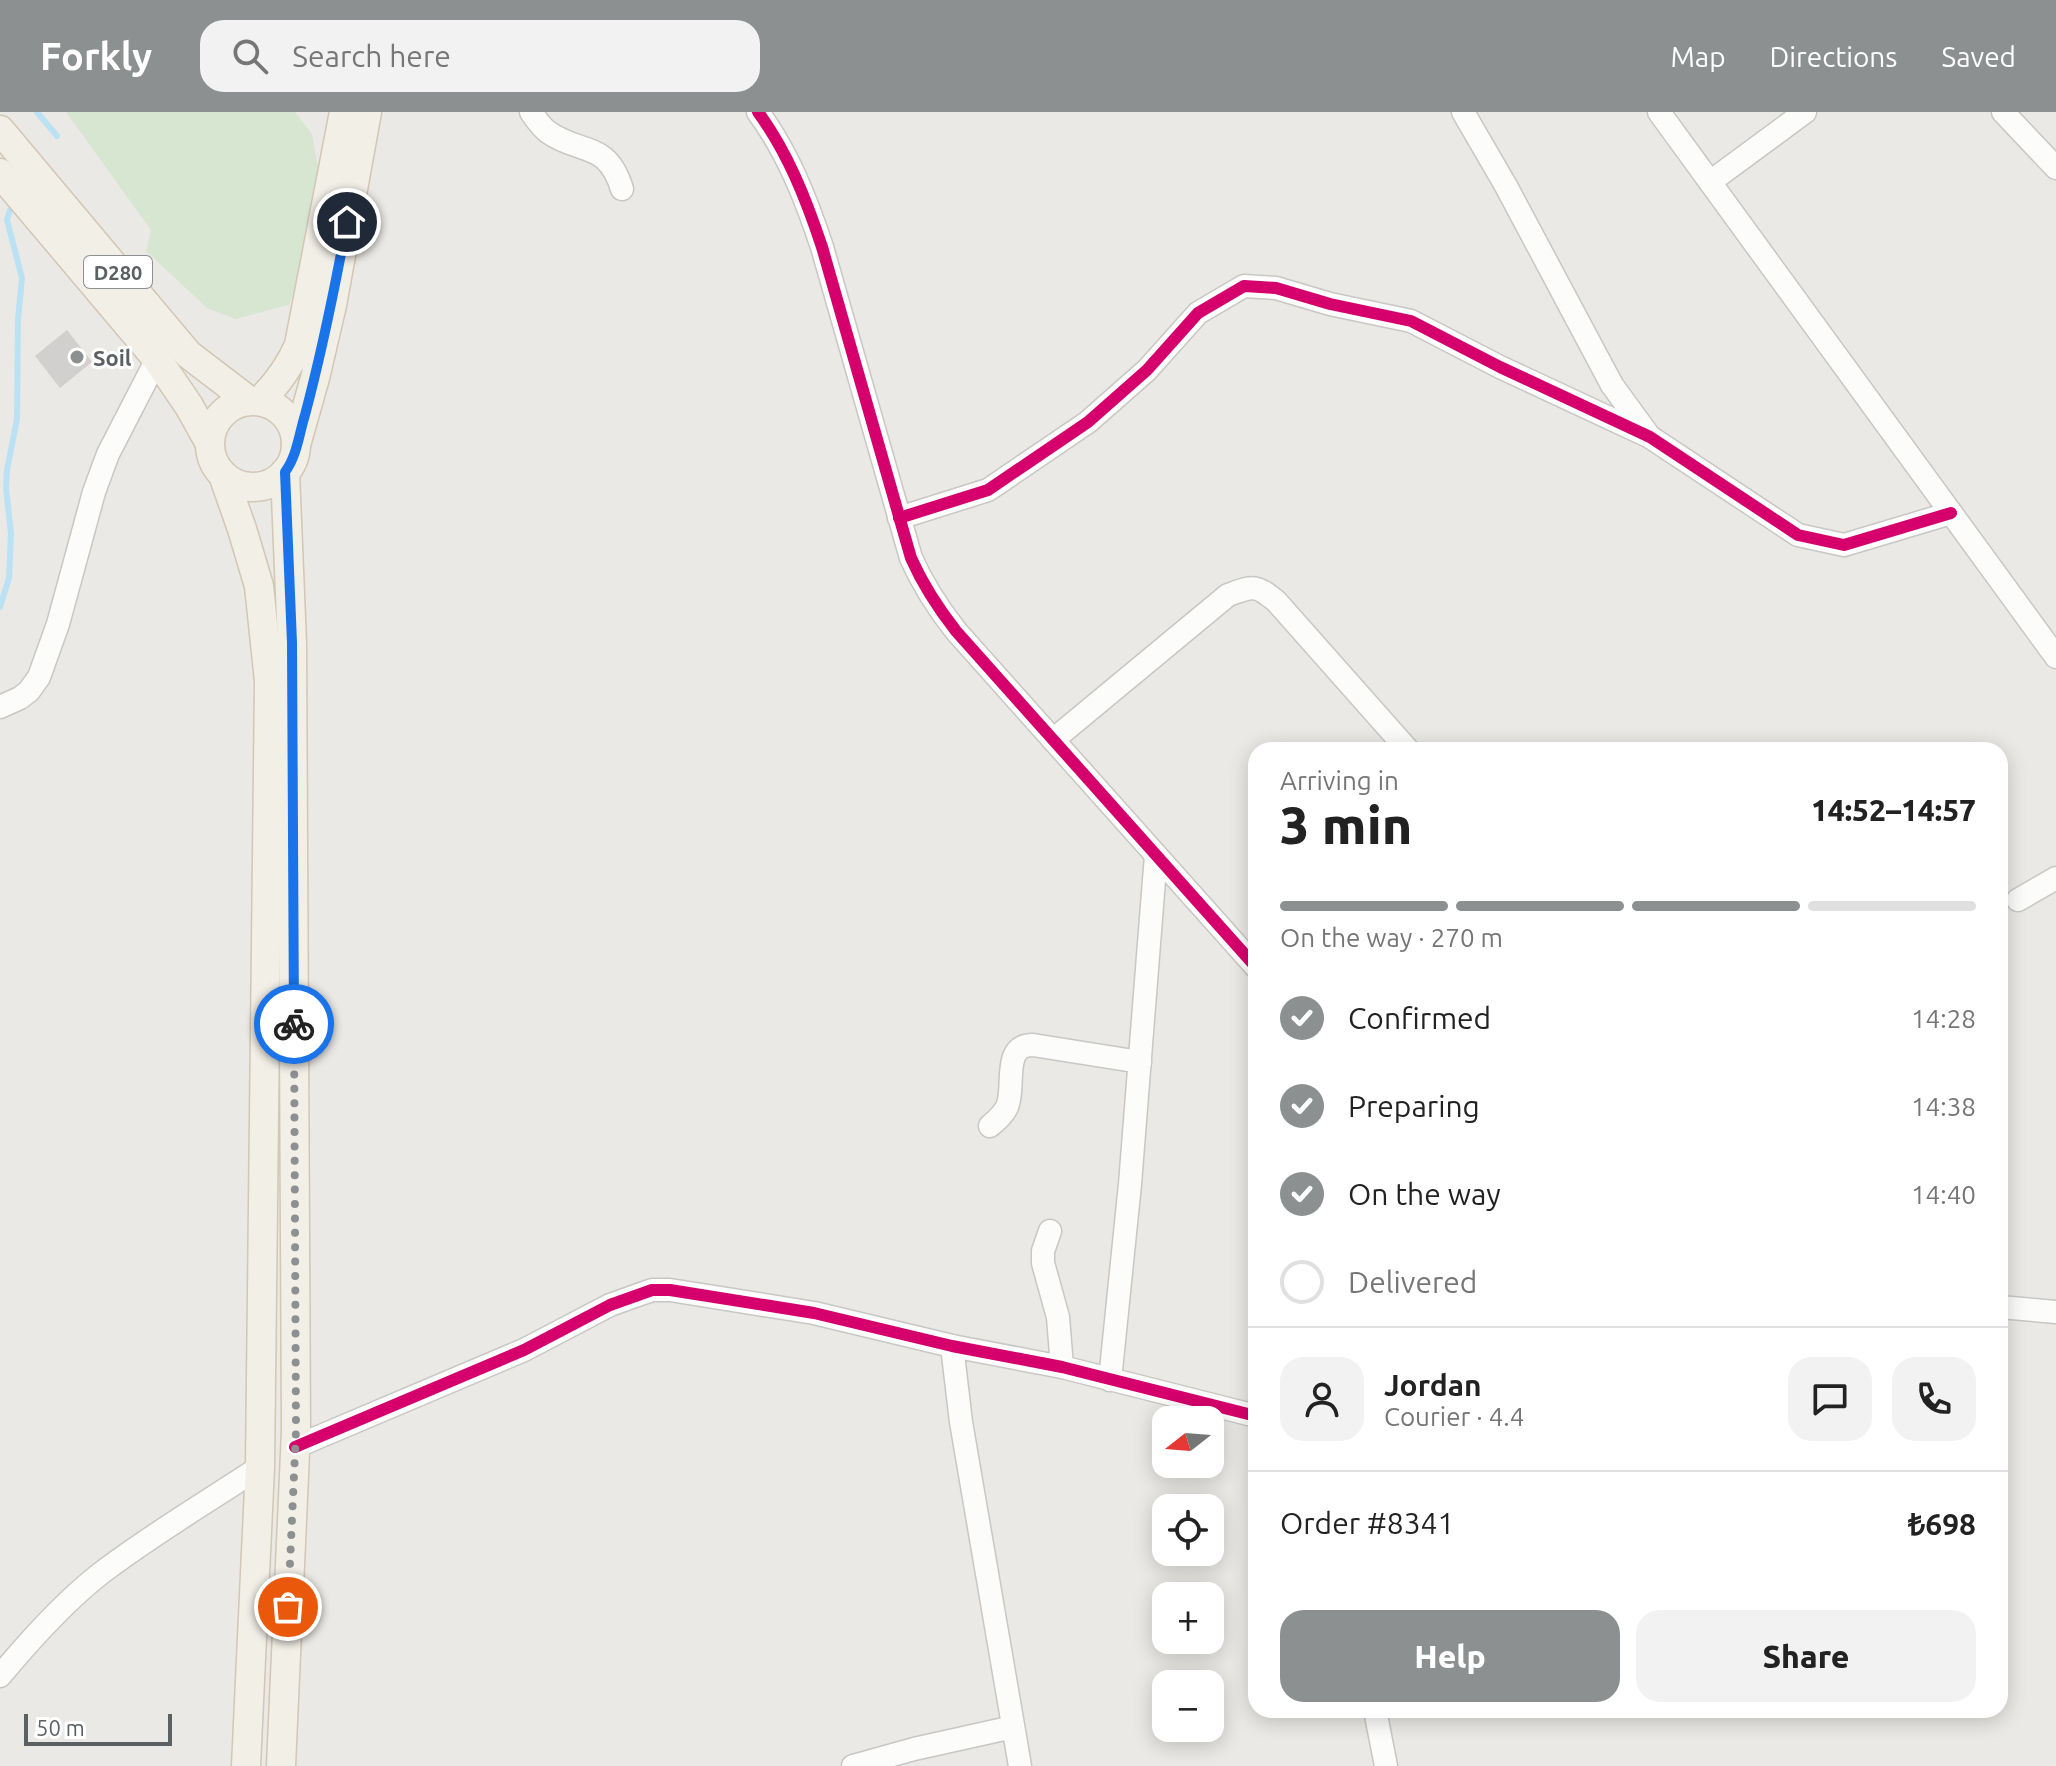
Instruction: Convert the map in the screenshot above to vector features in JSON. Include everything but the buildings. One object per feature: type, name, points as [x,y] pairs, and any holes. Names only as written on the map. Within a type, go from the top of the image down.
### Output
[{"type":"main road","points":[[209,442],[211,430],[225,410],[236,404],[254,401],[278,383],[299,345],[344,112]]},
{"type":"main road","points":[[223,475],[234,483],[248,487],[261,486],[275,481],[285,472],[295,455],[332,305],[367,112]]},
{"type":"main road","name":"D280","points":[[0,130],[188,354],[254,401],[271,405],[282,412],[295,432],[296,445]]},
{"type":"main road","name":"D280","points":[[2,179],[157,359],[189,406],[209,442],[215,465],[223,475],[259,586],[269,681],[260,1467],[246,1766]]},
{"type":"main road","points":[[281,1766],[295,1447],[292,659],[285,472]]},
{"type":"street","points":[[531,112],[551,134],[597,151],[618,176],[622,189]]},
{"type":"street","points":[[758,112],[772,130],[809,207],[911,558],[936,605],[1248,958]]},
{"type":"street","points":[[1463,112],[1612,385],[1650,437]]},
{"type":"street","points":[[1659,112],[2056,657]]},
{"type":"street","points":[[1710,182],[1805,112]]},
{"type":"street","points":[[2011,115],[2056,168]]},
{"type":"street","points":[[899,518],[988,490],[1000,482],[1088,422],[1147,370],[1198,313],[1244,286],[1276,288],[1330,304],[1411,321],[1500,367],[1650,437],[1798,535],[1844,545],[1951,513]]},
{"type":"street","points":[[0,707],[20,698],[39,677],[108,454],[157,359]]},
{"type":"street","points":[[1053,740],[1228,595],[1246,588],[1259,588],[1276,601],[1401,742]]},
{"type":"street","points":[[1110,1380],[1130,1184],[1156,855]]},
{"type":"street","points":[[2018,900],[2056,878]]},
{"type":"street","points":[[990,1126],[1007,1108],[1013,1058],[1020,1047],[1033,1045],[1140,1062]]},
{"type":"street","points":[[1050,1231],[1043,1251],[1043,1263],[1058,1317],[1062,1367]]},
{"type":"street","points":[[295,1447],[524,1350],[610,1305],[652,1290],[698,1293],[814,1313],[952,1346],[1062,1367],[1248,1414]]},
{"type":"street","points":[[2008,1308],[2056,1312]]},
{"type":"street","points":[[952,1346],[961,1422],[1020,1766]]},
{"type":"street","points":[[0,1676],[28,1642],[99,1576],[260,1467]]},
{"type":"street","points":[[1377,1718],[1386,1766]]},
{"type":"street","points":[[853,1766],[1013,1727]]},
{"type":"green space","points":[[66,112],[295,112],[312,134],[320,178],[308,254],[289,305],[235,319],[207,308],[146,251],[151,230]]},
{"type":"waterway","points":[[37,112],[57,136]]},
{"type":"waterway","points":[[0,607],[9,578],[11,534],[6,488],[17,419],[18,319],[22,278],[7,220],[10,210]]},
{"type":"cycle path","points":[[758,112],[787,160],[816,229],[911,558],[926,587],[956,631],[1248,958]]},
{"type":"cycle path","points":[[899,518],[988,490],[1088,422],[1147,370],[1198,313],[1244,286],[1276,288],[1330,304],[1411,321],[1500,367],[1650,437],[1798,535],[1844,545],[1951,513]]},
{"type":"cycle path","points":[[295,1447],[524,1350],[610,1305],[652,1290],[670,1290],[814,1313],[952,1346],[1062,1367],[1248,1414]]},
{"type":"way so far","points":[[288,1607],[296,1431],[294,1024]]},
{"type":"place","name":"Soil","points":[[77,357]]},
{"type":"route","points":[[294,1024],[292,643],[285,472],[295,455],[315,378],[347,222]]}]
